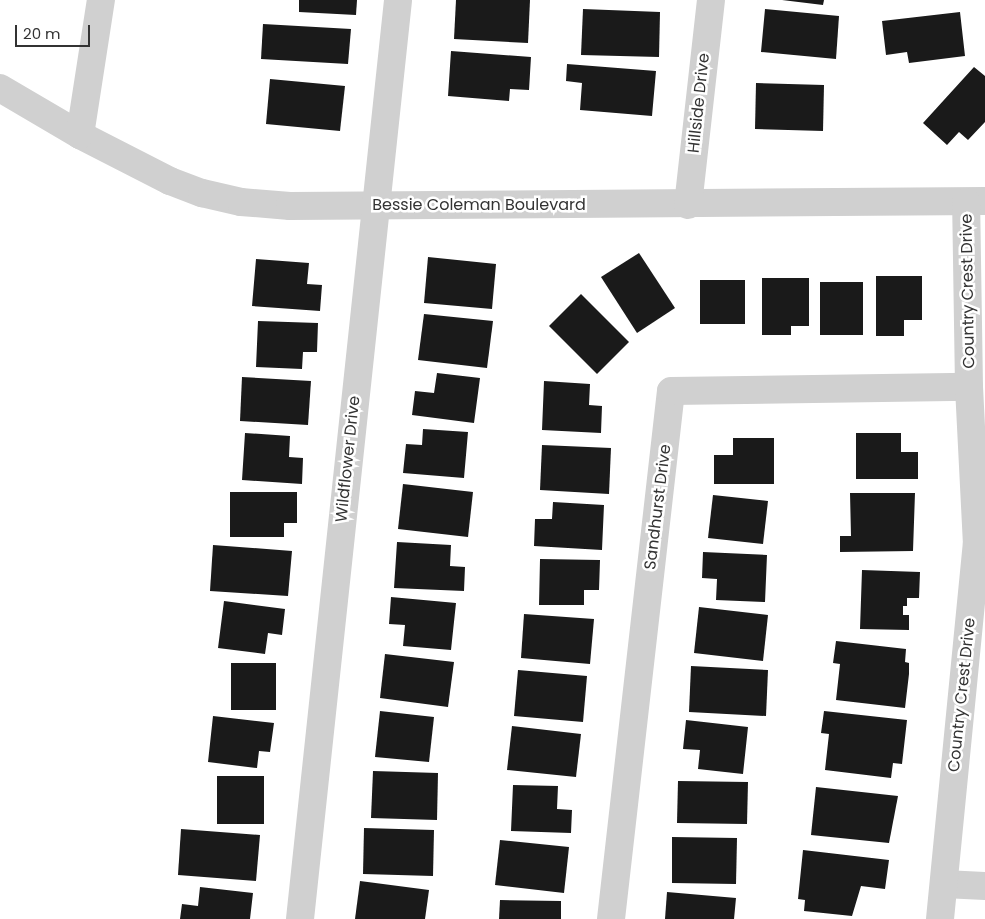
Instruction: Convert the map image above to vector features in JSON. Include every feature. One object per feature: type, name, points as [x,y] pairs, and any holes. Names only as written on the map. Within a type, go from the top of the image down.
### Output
[{"type":"street","points":[[80,135],[101,0]]},
{"type":"street","name":"Wildflower Drive","points":[[300,919],[398,0]]},
{"type":"street","name":"Hillside Drive","points":[[688,205],[711,0]]},
{"type":"street","name":"Bessie Coleman Boulevard","points":[[0,88],[130,162],[202,194],[241,202],[290,206],[976,202]]},
{"type":"street","name":"Country Crest Drive","points":[[940,919],[981,545],[969,387],[976,202]]},
{"type":"street","name":"Sandhurst Drive","points":[[611,919],[671,391],[969,387]]},
{"type":"street","points":[[944,884],[985,886]]},
{"type":"building","points":[[299,0],[357,0],[356,15],[299,12]]},
{"type":"building","points":[[456,0],[530,0],[528,43],[454,39]]},
{"type":"building","points":[[782,0],[824,0],[823,5]]},
{"type":"building","points":[[583,9],[660,12],[659,57],[581,55]]},
{"type":"building","points":[[765,9],[839,16],[836,59],[761,52]]},
{"type":"building","points":[[960,12],[965,56],[909,63],[907,52],[886,55],[882,21]]},
{"type":"building","points":[[263,24],[351,29],[348,64],[261,59]]},
{"type":"building","points":[[451,51],[531,57],[529,90],[510,89],[509,101],[448,96]]},
{"type":"building","points":[[567,64],[656,71],[652,116],[580,110],[582,83],[566,81]]},
{"type":"building","points":[[974,67],[985,76],[985,122],[968,140],[959,132],[947,145],[923,123]]},
{"type":"building","points":[[270,79],[345,86],[340,131],[266,124]]},
{"type":"building","points":[[756,83],[824,85],[823,131],[755,129]]},
{"type":"building","points":[[639,253],[675,308],[637,333],[601,277]]},
{"type":"building","points":[[428,257],[496,264],[492,309],[424,303]]},
{"type":"building","points":[[256,259],[309,263],[307,284],[322,285],[320,311],[252,306]]},
{"type":"building","points":[[876,276],[922,276],[922,320],[904,320],[904,336],[876,336]]},
{"type":"building","points":[[762,278],[809,278],[809,326],[791,326],[791,335],[762,335]]},
{"type":"building","points":[[700,280],[745,280],[745,324],[700,324]]},
{"type":"building","points":[[820,282],[863,282],[863,335],[820,335]]},
{"type":"building","points":[[581,294],[629,342],[597,374],[549,326]]},
{"type":"building","points":[[424,314],[493,321],[487,368],[418,360]]},
{"type":"building","points":[[258,321],[318,323],[317,352],[303,352],[302,369],[256,367]]},
{"type":"building","points":[[437,373],[480,378],[474,423],[412,415],[415,391],[434,393]]},
{"type":"building","points":[[242,377],[311,381],[308,425],[240,421]]},
{"type":"building","points":[[544,381],[590,384],[589,405],[602,406],[601,433],[542,430]]},
{"type":"building","points":[[423,429],[468,432],[464,478],[403,473],[406,444],[422,445]]},
{"type":"building","points":[[245,433],[290,436],[289,457],[303,458],[302,484],[242,480]]},
{"type":"building","points":[[856,433],[901,433],[901,452],[918,452],[918,479],[856,479]]},
{"type":"building","points":[[733,438],[774,438],[774,484],[714,484],[714,455],[733,455]]},
{"type":"building","points":[[542,445],[611,448],[609,494],[540,490]]},
{"type":"building","points":[[403,484],[473,492],[468,537],[398,529]]},
{"type":"building","points":[[230,492],[297,492],[297,523],[284,523],[284,537],[230,537]]},
{"type":"building","points":[[850,493],[915,493],[913,551],[840,552],[840,536],[851,536]]},
{"type":"building","points":[[713,495],[768,501],[763,544],[708,538]]},
{"type":"building","points":[[553,502],[604,505],[602,550],[534,546],[535,519],[552,519]]},
{"type":"building","points":[[397,542],[451,545],[450,566],[465,567],[464,591],[394,588]]},
{"type":"building","points":[[213,545],[292,551],[288,596],[210,591]]},
{"type":"building","points":[[703,552],[767,555],[765,602],[716,600],[717,579],[702,578]]},
{"type":"building","points":[[540,559],[600,560],[599,590],[584,590],[584,605],[539,605]]},
{"type":"building","points":[[862,570],[920,572],[919,598],[907,598],[907,606],[903,606],[903,615],[909,615],[909,630],[860,629]]},
{"type":"building","points":[[391,597],[456,603],[451,650],[403,646],[405,625],[389,624]]},
{"type":"building","points":[[224,601],[285,609],[282,635],[268,633],[265,654],[218,648]]},
{"type":"building","points":[[699,607],[768,615],[763,661],[694,653]]},
{"type":"building","points":[[524,614],[594,619],[590,664],[521,658]]},
{"type":"building","points":[[836,641],[906,649],[905,662],[909,663],[909,674],[905,708],[836,700],[840,664],[833,663]]},
{"type":"building","points":[[385,654],[454,662],[448,707],[380,698]]},
{"type":"building","points":[[231,663],[276,663],[276,710],[231,710]]},
{"type":"building","points":[[691,666],[768,670],[766,716],[689,712]]},
{"type":"building","points":[[518,670],[587,676],[583,722],[514,716]]},
{"type":"building","points":[[380,711],[434,717],[429,762],[375,757]]},
{"type":"building","points":[[824,711],[907,720],[902,764],[893,763],[891,778],[825,770],[829,734],[821,733]]},
{"type":"building","points":[[213,716],[274,723],[270,752],[259,751],[257,768],[208,762]]},
{"type":"building","points":[[686,720],[748,727],[743,774],[698,769],[700,750],[683,749]]},
{"type":"building","points":[[512,726],[581,734],[576,777],[507,770]]},
{"type":"building","points":[[373,771],[438,773],[437,820],[371,818]]},
{"type":"building","points":[[217,776],[264,776],[264,824],[217,824]]},
{"type":"building","points":[[678,781],[748,782],[747,824],[677,823]]},
{"type":"building","points":[[513,785],[558,786],[557,809],[572,810],[571,833],[511,831]]},
{"type":"building","points":[[816,787],[898,796],[889,843],[811,835]]},
{"type":"building","points":[[364,828],[434,830],[433,876],[363,874]]},
{"type":"building","points":[[181,829],[260,835],[256,881],[178,875]]},
{"type":"building","points":[[672,837],[737,838],[736,884],[672,883]]},
{"type":"building","points":[[500,840],[569,847],[564,893],[495,885]]},
{"type":"building","points":[[803,850],[889,860],[885,889],[861,886],[852,916],[804,911],[805,900],[798,899]]},
{"type":"building","points":[[360,881],[429,890],[425,919],[355,919]]},
{"type":"building","points":[[200,887],[253,893],[250,919],[180,919],[182,904],[198,906]]},
{"type":"building","points":[[667,892],[736,898],[734,919],[665,919]]},
{"type":"building","points":[[500,900],[561,901],[561,919],[499,919]]}]
